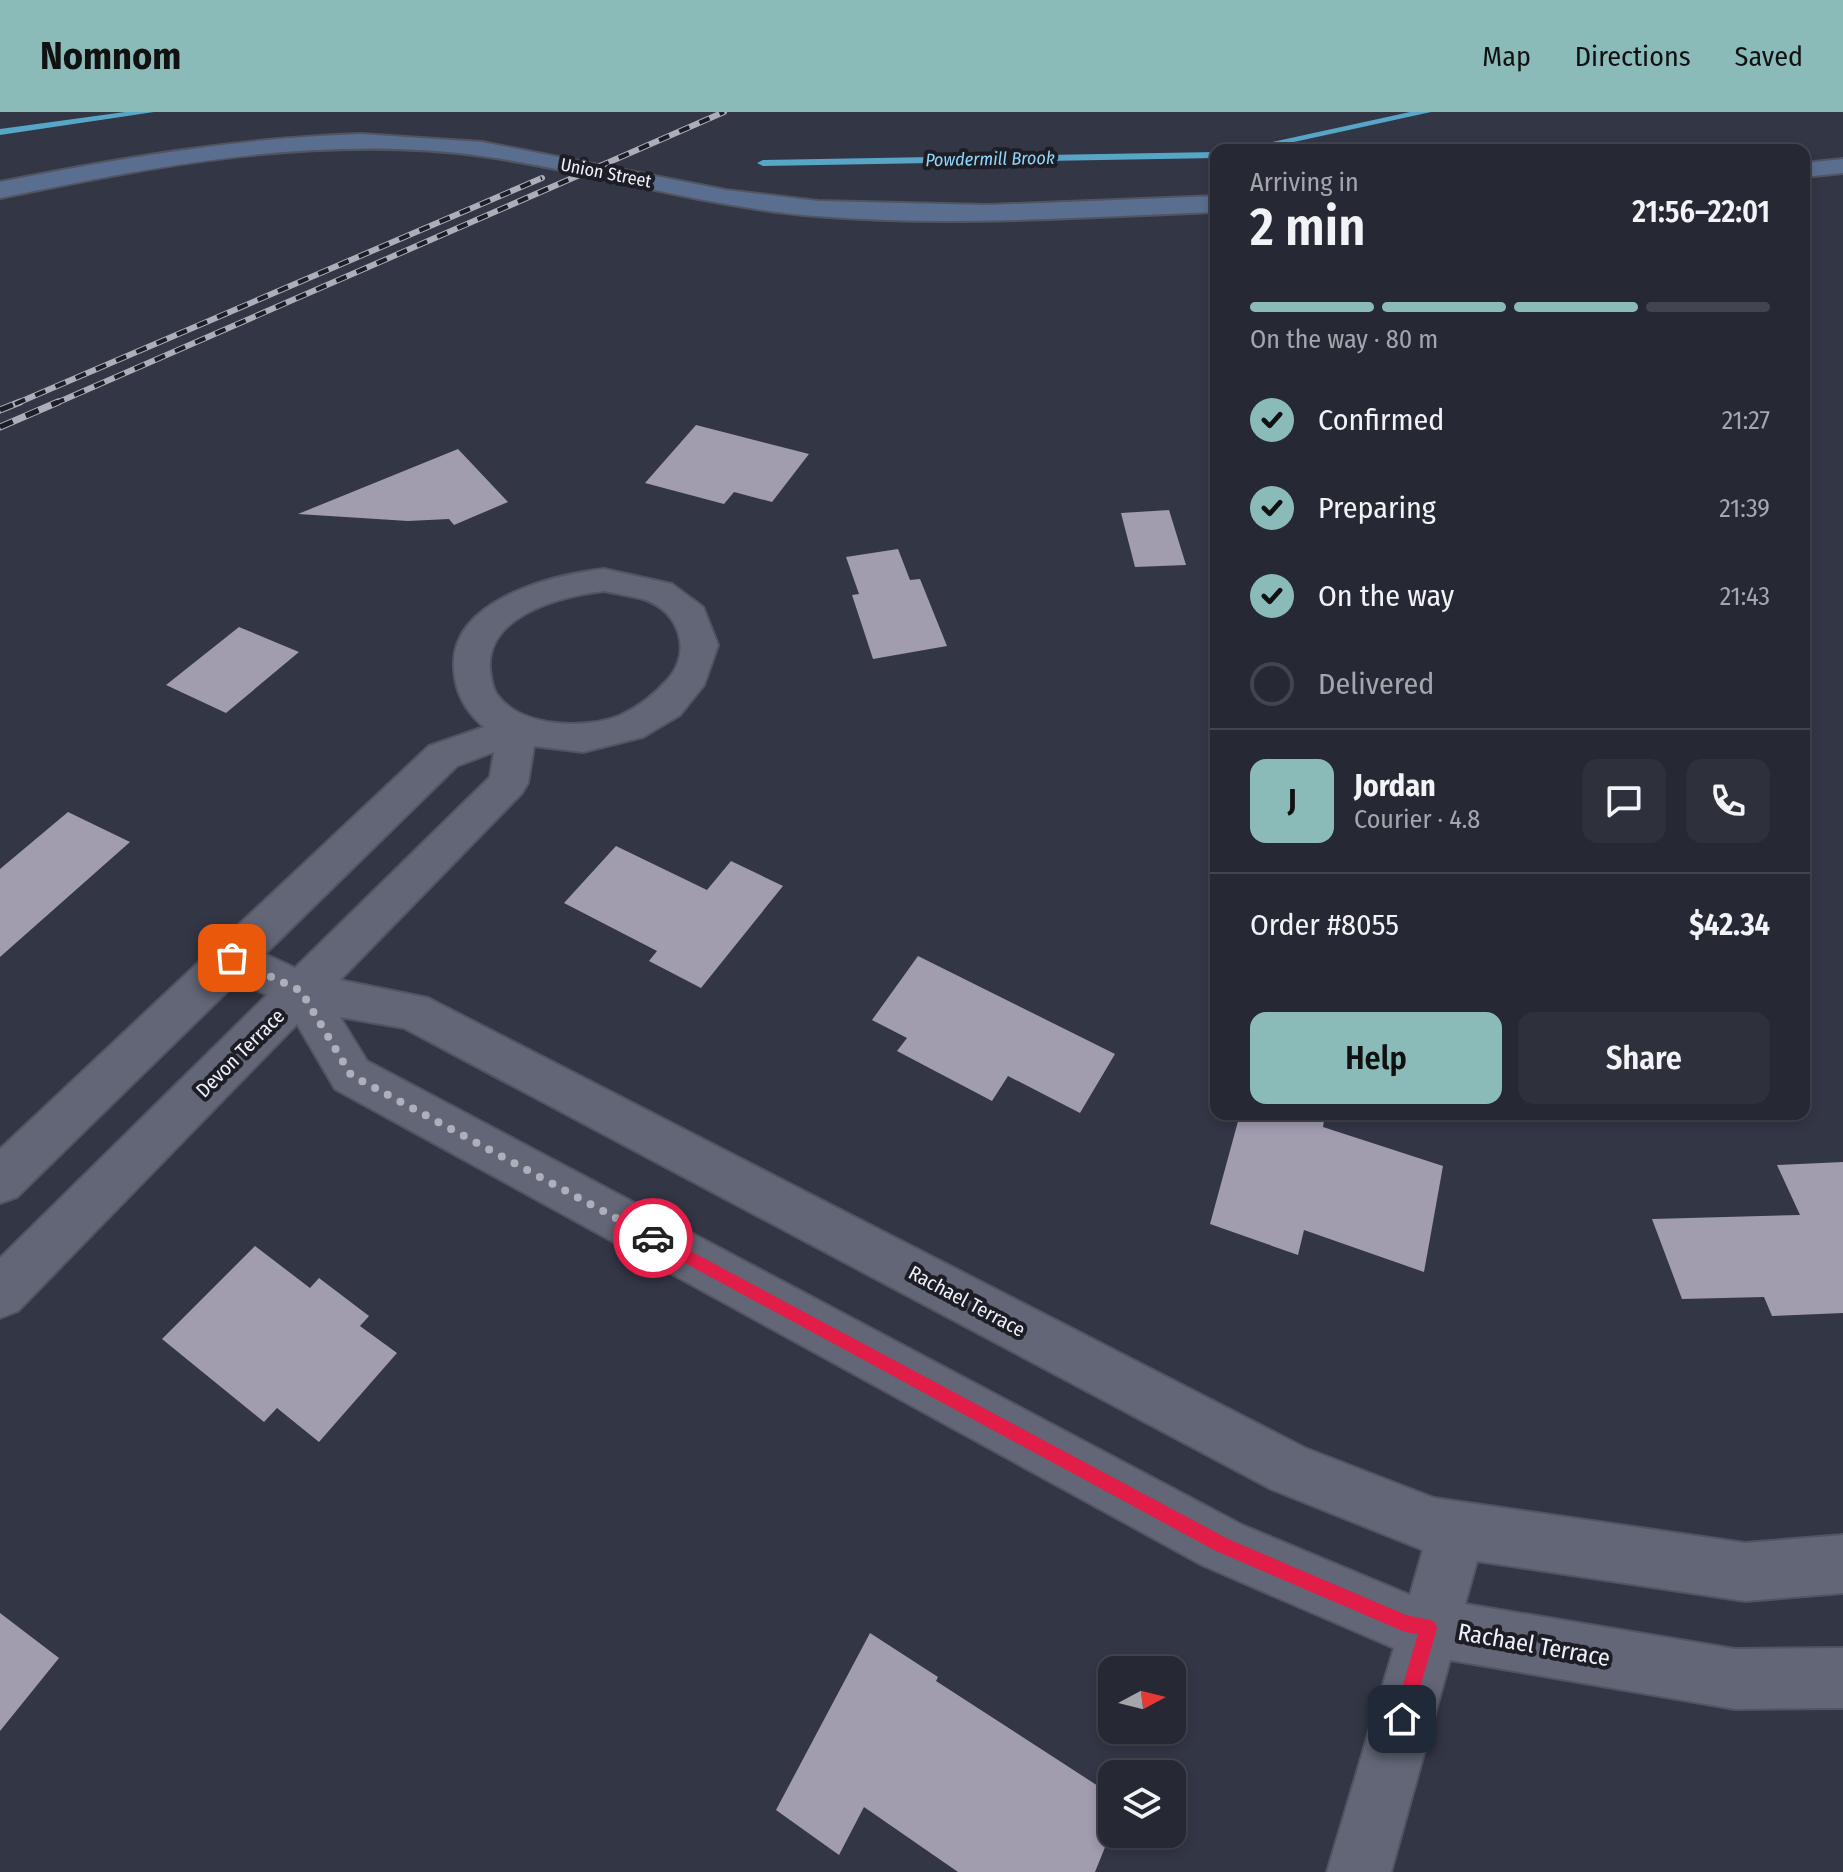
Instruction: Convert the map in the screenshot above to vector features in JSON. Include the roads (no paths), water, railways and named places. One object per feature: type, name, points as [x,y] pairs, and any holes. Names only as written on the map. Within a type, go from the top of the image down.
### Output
[{"type":"main road","name":"Union Street","points":[[0,190],[132,162],[293,143],[376,141],[482,149],[759,203],[933,215],[1210,204]]},
{"type":"main road","points":[[1810,169],[1843,166]]},
{"type":"street","points":[[0,1181],[443,756],[518,729],[565,738],[616,732],[661,711],[678,697],[699,665],[701,648],[692,617],[665,594],[626,581],[593,581],[559,586],[517,603],[501,615],[477,645],[471,661],[471,678],[476,693],[486,707],[518,729]]},
{"type":"street","name":"Devon Terrace","points":[[0,1293],[508,783],[518,729]]},
{"type":"street","name":"Rachael Terrace","points":[[232,958],[301,991],[412,1011],[1290,1470],[1434,1526],[1745,1572],[1843,1564]]},
{"type":"street","name":"Rachael Terrace","points":[[301,991],[351,1075],[1222,1545],[1405,1623],[1428,1628],[1735,1679],[1843,1678]]},
{"type":"street","points":[[1359,1872],[1458,1529]]},
{"type":"waterway","name":"Powdermill Brook","points":[[0,132],[149,112]]},
{"type":"waterway","name":"Powdermill Brook","points":[[1271,144],[1426,112]]},
{"type":"waterway","name":"Powdermill Brook","points":[[763,163],[1210,155]]},
{"type":"railway","points":[[54,404],[724,112]]},
{"type":"railway","points":[[15,404],[542,178]]},
{"type":"railway","points":[[15,404],[20,402]]},
{"type":"railway","points":[[0,427],[58,402]]},
{"type":"railway","points":[[0,410],[15,404]]}]
